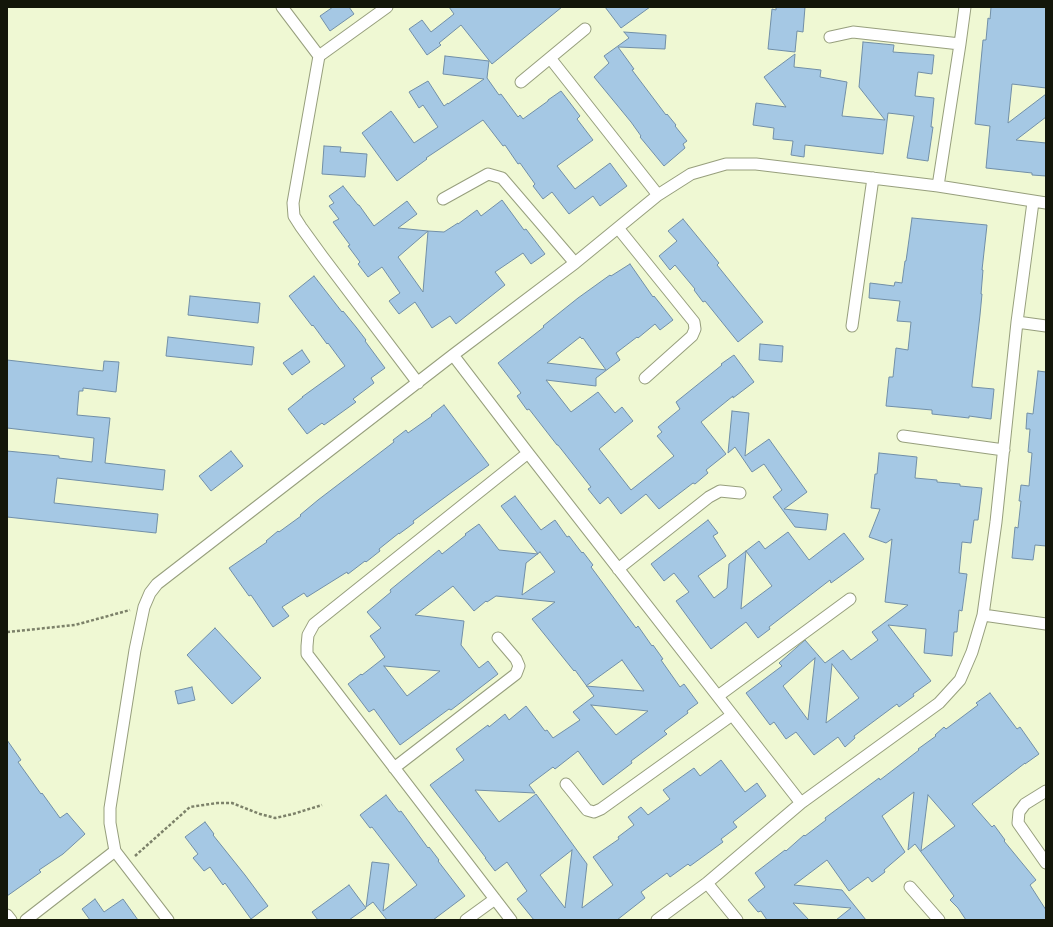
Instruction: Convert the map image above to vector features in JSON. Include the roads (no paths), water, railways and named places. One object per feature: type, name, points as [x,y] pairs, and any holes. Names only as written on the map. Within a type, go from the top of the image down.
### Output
[{"type":"street","points":[[282,7],[319,56]]},
{"type":"street","points":[[387,7],[375,10],[319,56],[293,203],[294,216],[418,383]]},
{"type":"street","points":[[938,186],[965,7]]},
{"type":"street","points":[[521,82],[585,29]]},
{"type":"street","points":[[830,37],[853,32],[960,44]]},
{"type":"street","points":[[550,58],[658,196]]},
{"type":"street","points":[[168,920],[115,851],[110,823],[110,808],[135,650],[144,607],[150,593],[157,584],[453,355],[575,263],[658,196],[691,174],[726,164],[756,164],[938,186],[1046,203]]},
{"type":"street","points":[[443,200],[488,174],[502,178],[575,263]]},
{"type":"street","points":[[852,326],[873,178]]},
{"type":"street","points":[[656,920],[707,883],[801,804],[939,703],[960,680],[972,652],[983,615],[996,522],[1032,202]]},
{"type":"street","points":[[618,228],[694,322],[696,329],[692,336],[645,378]]},
{"type":"street","points":[[1018,322],[1046,326]]},
{"type":"street","points":[[453,355],[801,804]]},
{"type":"street","points":[[903,436],[1004,450]]},
{"type":"street","points":[[511,920],[307,654],[307,646],[308,635],[314,624],[528,453]]},
{"type":"street","points":[[618,569],[709,497],[720,491],[740,493]]},
{"type":"street","points":[[718,696],[850,599]]},
{"type":"street","points":[[983,615],[1046,624]]},
{"type":"street","points":[[394,768],[516,674],[519,666],[516,659],[498,638]]},
{"type":"street","points":[[566,784],[587,810],[594,812],[601,809],[732,715]]},
{"type":"street","points":[[1046,791],[1025,804],[1019,812],[1018,823],[1046,863]]},
{"type":"street","points":[[26,920],[115,851]]},
{"type":"street","points":[[707,883],[737,920]]},
{"type":"street","points":[[910,887],[939,920]]},
{"type":"street","points":[[466,920],[495,899]]},
{"type":"street","points":[[7,914],[11,920]]}]
